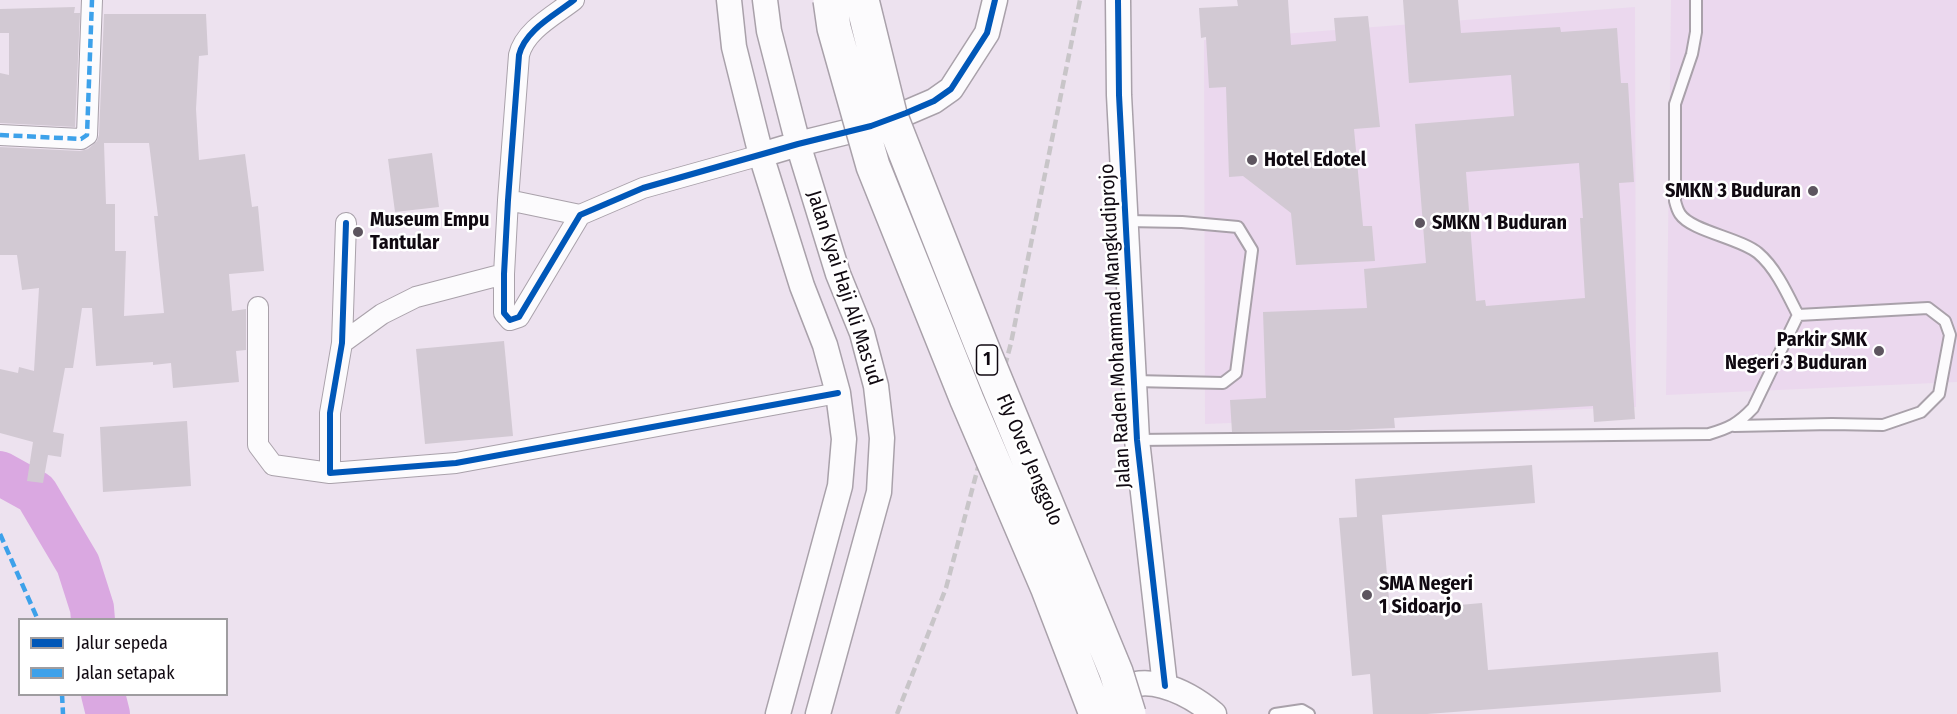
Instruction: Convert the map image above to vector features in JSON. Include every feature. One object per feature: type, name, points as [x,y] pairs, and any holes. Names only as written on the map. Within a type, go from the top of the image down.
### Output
[{"type":"highway","name":"Fly Over Jenggolo","points":[[830,0],[834,28],[873,165],[967,400],[1048,589],[1096,714]]},
{"type":"highway","name":"Fly Over Jenggolo","points":[[862,0],[890,114],[982,347],[1116,672],[1129,714]]},
{"type":"street","points":[[0,135],[81,139],[87,135],[92,0]]},
{"type":"street","points":[[574,0],[528,36],[521,45],[504,274],[504,313],[510,320],[519,317],[580,215]]},
{"type":"street","points":[[729,0],[734,47],[761,155]]},
{"type":"street","points":[[765,0],[769,31],[798,144]]},
{"type":"street","points":[[508,200],[580,215],[643,188],[871,126],[906,113],[934,101],[951,89],[987,33],[995,0]]},
{"type":"street","name":"Jalan Raden Mohammad Mangkudiprojo","points":[[1118,0],[1119,95],[1137,440],[1165,686]]},
{"type":"street","name":"Jalan Kyai Haji Ali Mas'ud","points":[[798,144],[838,274],[862,333],[876,386],[882,438],[879,492],[818,714]]},
{"type":"street","name":"Jalan Kyai Haji Ali Mas'ud","points":[[761,155],[802,286],[825,345],[838,393],[844,439],[840,486],[778,714]]},
{"type":"street","points":[[330,473],[330,413],[342,344],[346,223]]},
{"type":"street","points":[[342,344],[382,314],[416,297],[504,274]]},
{"type":"street","points":[[258,307],[258,445],[273,465],[330,473],[456,463],[838,393]]},
{"type":"street","points":[[1102,714],[1118,690],[1130,685],[1165,686],[1200,702],[1214,714]]},
{"type":"lane","points":[[1696,0],[1692,54],[1675,104],[1675,201],[1680,215],[1691,224],[1729,237],[1758,253],[1783,284],[1798,315]]},
{"type":"lane","points":[[1126,221],[1182,222],[1238,227],[1252,250],[1236,373],[1223,383],[1134,381]]},
{"type":"lane","points":[[1137,440],[1708,434],[1733,426],[1882,425],[1921,412],[1939,394],[1950,335],[1945,321],[1928,308],[1798,315]]},
{"type":"lane","points":[[1733,426],[1753,408],[1798,315]]},
{"type":"lane","points":[[1275,714],[1302,710],[1309,714]]},
{"type":"shaded area","name":"SMKN 3 Buduran","points":[[1671,0],[1957,0],[1957,382],[1666,395]]},
{"type":"shaded area","name":"SMKN 1 Buduran","points":[[1635,7],[1636,407],[1205,424],[1204,40]]},
{"type":"building","points":[[1237,0],[1288,0],[1291,45],[1336,41],[1334,18],[1368,16],[1380,127],[1354,129],[1363,226],[1372,226],[1375,261],[1296,265],[1291,213],[1243,176],[1229,177],[1226,87],[1209,88],[1206,37],[1201,38],[1199,8],[1238,6]]},
{"type":"building","points":[[1403,0],[1458,0],[1461,33],[1560,27],[1561,32],[1617,28],[1621,83],[1628,83],[1634,182],[1619,183],[1635,419],[1594,422],[1593,406],[1394,418],[1395,428],[1232,432],[1230,400],[1266,398],[1263,312],[1367,308],[1364,269],[1426,263],[1415,124],[1514,116],[1511,75],[1409,83]],"holes":[[[1579,163],[1583,218],[1580,218],[1585,298],[1486,306],[1485,300],[1476,301],[1466,172]]]},
{"type":"building","points":[[75,7],[74,13],[80,13],[75,127],[0,123],[0,73],[9,75],[9,33],[0,33],[0,9]]},
{"type":"building","points":[[104,14],[206,14],[208,55],[199,56],[196,109],[199,160],[245,154],[252,207],[258,206],[264,271],[229,274],[232,311],[246,309],[246,350],[236,351],[239,382],[173,388],[171,363],[96,366],[92,308],[82,308],[73,368],[65,368],[53,432],[64,434],[61,457],[48,455],[43,483],[27,481],[33,442],[0,433],[0,369],[18,373],[19,367],[34,371],[39,288],[22,290],[17,255],[0,255],[0,147],[80,151],[88,149],[97,141]],"holes":[[[104,143],[149,143],[158,216],[154,216],[164,313],[124,316],[126,251],[115,251],[115,204],[106,204]]]},
{"type":"building","points":[[432,153],[439,207],[395,212],[388,159]]},
{"type":"building","points":[[504,341],[513,436],[425,444],[416,349]]},
{"type":"building","points":[[187,421],[191,486],[103,492],[100,427]]},
{"type":"building","points":[[1532,465],[1535,503],[1382,515],[1390,611],[1482,603],[1488,670],[1718,652],[1721,692],[1427,714],[1373,714],[1370,674],[1352,676],[1339,518],[1357,517],[1355,479]]},
{"type":"waterway","points":[[0,473],[36,493],[78,564],[92,608],[93,618]]},
{"type":"waterway","points":[[104,696],[108,714]]},
{"type":"railway","points":[[897,714],[946,588],[1011,343],[1080,0]]},
{"type":"marked path","points":[[0,135],[81,139],[87,135],[92,0]]},
{"type":"marked path","points":[[0,534],[37,618]]},
{"type":"marked path","points":[[62,696],[63,714]]},
{"type":"cycle path","points":[[574,0],[534,31],[527,38],[519,55],[504,274],[504,313],[510,320],[519,317],[580,215],[643,188],[871,126],[934,101],[951,89],[987,33],[995,0]]},
{"type":"cycle path","points":[[1118,0],[1119,95],[1137,440],[1165,686]]},
{"type":"cycle path","points":[[346,223],[342,343],[330,413],[330,473],[456,463],[838,393]]},
{"type":"place","name":"Hotel Edotel","points":[[1252,160]]},
{"type":"place","name":"SMKN 3 Buduran","points":[[1813,191]]},
{"type":"place","name":"SMKN 1 Buduran","points":[[1420,223]]},
{"type":"place","name":"Museum Empu Tantular","points":[[358,232]]},
{"type":"place","name":"Parkir SMK Negeri 3 Buduran","points":[[1879,351]]},
{"type":"place","name":"SMA Negeri 1 Sidoarjo","points":[[1367,595]]}]
